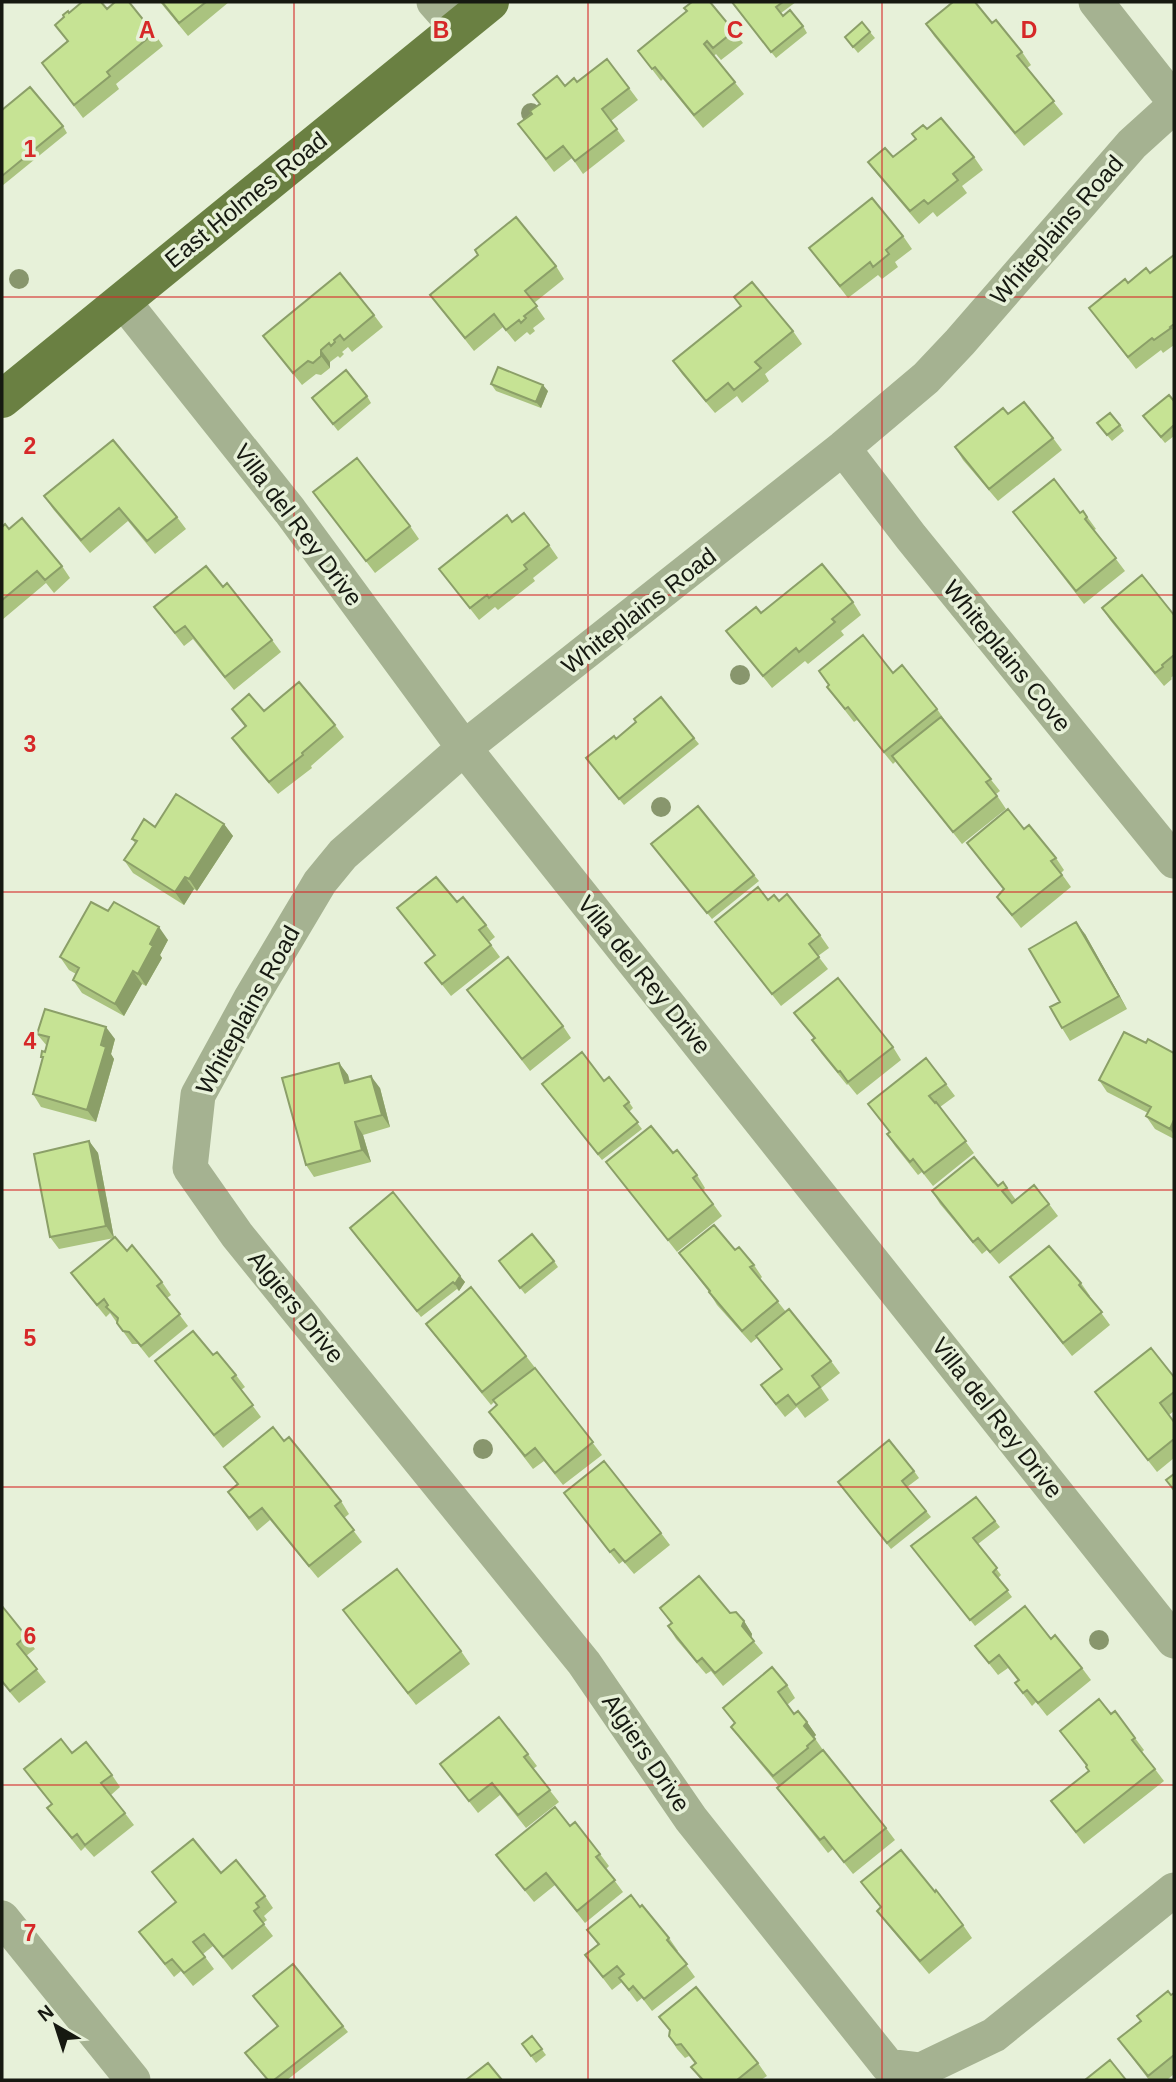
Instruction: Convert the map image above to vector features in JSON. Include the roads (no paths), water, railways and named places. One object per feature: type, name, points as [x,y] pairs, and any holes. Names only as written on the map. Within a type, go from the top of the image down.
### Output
[{"type":"main road","name":"East Holmes Road","points":[[2,400],[122,301],[445,15],[490,2]]},
{"type":"street","points":[[1096,2],[1174,100]]},
{"type":"street","name":"Whiteplains Road","points":[[190,1168],[198,1095],[251,998],[320,882],[343,854],[464,748],[843,449],[943,362],[1132,144],[1174,106]]},
{"type":"street","name":"Villa del Rey Drive","points":[[122,301],[290,511],[464,748],[1174,1641]]},
{"type":"street","name":"Whiteplains Cove","points":[[843,449],[911,537],[1174,861]]},
{"type":"street","name":"Algiers Drive","points":[[190,1168],[237,1235],[584,1663],[691,1819],[888,2066],[921,2070],[995,2035],[1174,1890]]},
{"type":"street","points":[[2,1918],[133,2080]]}]
